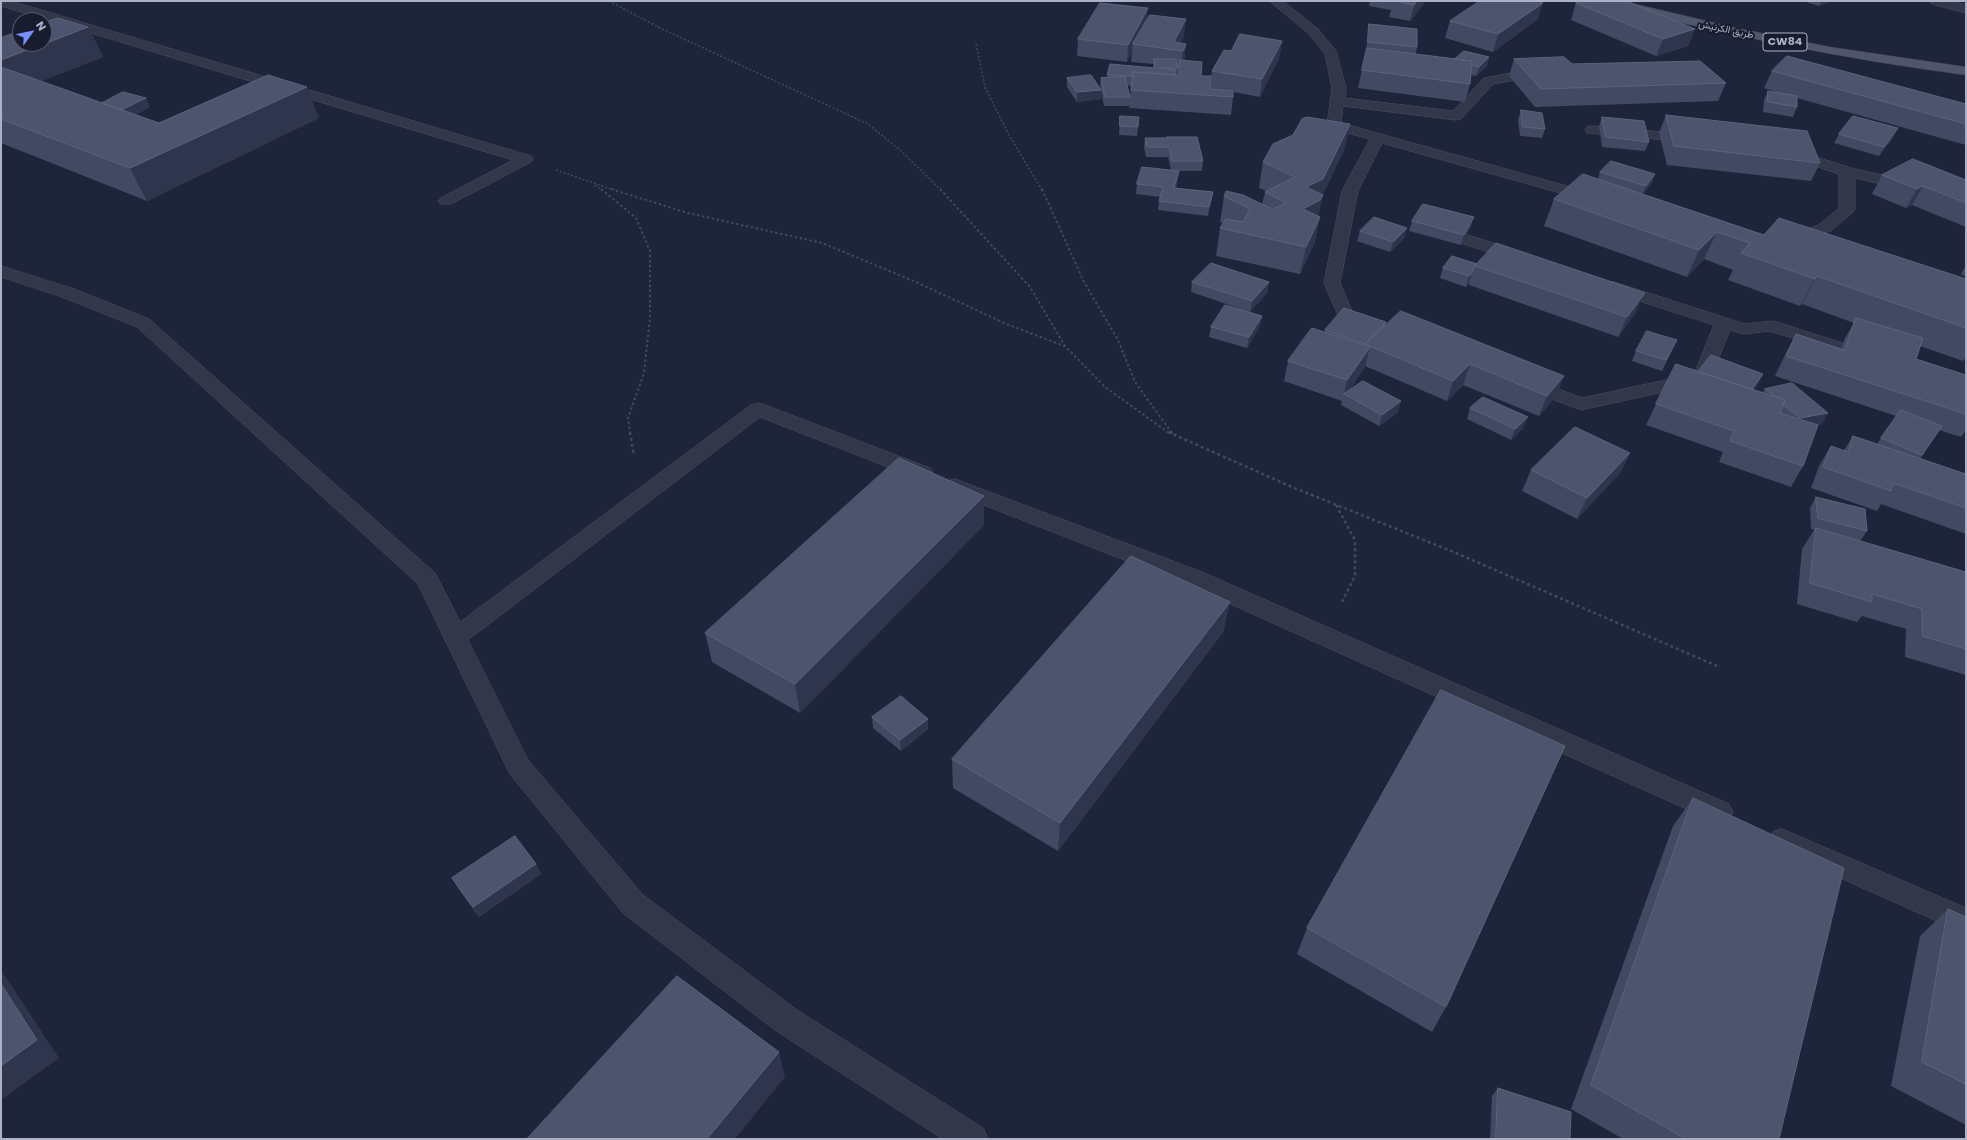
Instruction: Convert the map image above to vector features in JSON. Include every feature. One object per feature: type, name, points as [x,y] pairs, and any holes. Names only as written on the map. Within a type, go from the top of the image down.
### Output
[{"type":"main road","name":"طريق الكرنيش","points":[[1607,1],[1680,20],[1776,40],[1860,56],[1966,71]]},
{"type":"street","points":[[1276,1],[1314,32],[1331,54],[1339,88],[1334,125],[1608,201]]},
{"type":"street","points":[[1936,1],[1966,9]]},
{"type":"street","points":[[1,2],[526,159]]},
{"type":"street","points":[[1337,101],[1456,116],[1489,81],[1550,70]]},
{"type":"street","points":[[1592,130],[1703,140]]},
{"type":"street","points":[[1378,137],[1350,191],[1332,283],[1346,316],[1382,330]]},
{"type":"street","points":[[1781,150],[1847,172],[1966,199]]},
{"type":"street","points":[[446,201],[526,159]]},
{"type":"street","points":[[1799,254],[1777,249],[1826,228],[1847,208],[1847,172]]},
{"type":"street","points":[[1931,191],[1966,185]]},
{"type":"street","points":[[1427,228],[1538,263]]},
{"type":"street","points":[[1,271],[68,293],[143,323],[427,579],[519,767],[633,904],[786,1020],[972,1139]]},
{"type":"street","points":[[1598,282],[1744,329],[1771,326],[1883,362]]},
{"type":"street","points":[[1515,379],[1581,404],[1702,378],[1724,323]]},
{"type":"street","points":[[455,638],[758,409],[1194,578],[1740,821]]},
{"type":"street","points":[[1762,831],[1966,921]]},
{"type":"path","points":[[609,1],[658,27],[868,124],[901,151],[960,209],[1015,270],[1030,287],[1065,346],[1106,387],[1173,436],[1456,553],[1717,666]]},
{"type":"path","points":[[976,44],[985,87],[1009,135],[1048,200],[1084,282],[1118,340],[1135,382],[1173,436]]},
{"type":"path","points":[[526,159],[593,184],[688,213],[822,243],[916,282],[1004,323],[1065,346]]},
{"type":"path","points":[[593,184],[636,218],[650,251],[650,318],[644,373],[628,418],[634,457],[652,489]]},
{"type":"path","points":[[1326,637],[1355,576],[1355,540],[1336,504]]},
{"type":"building","points":[[1395,1],[1417,1],[1414,5]]},
{"type":"building","points":[[1480,1],[1537,1],[1543,3],[1498,34],[1450,21]]},
{"type":"building","points":[[1584,1],[1626,1],[1695,29],[1663,39],[1576,3]]},
{"type":"building","points":[[1100,3],[1148,8],[1128,45],[1078,39]]},
{"type":"building","points":[[1150,15],[1186,19],[1174,42],[1186,44],[1183,51],[1133,44]]},
{"type":"building","points":[[58,18],[88,27],[52,41],[52,20]]},
{"type":"building","points":[[1369,24],[1417,29],[1417,47],[1368,42]]},
{"type":"building","points":[[12,34],[12,52],[22,52],[1,60],[1,38]]},
{"type":"building","points":[[1240,34],[1282,41],[1262,79],[1212,71],[1224,50],[1231,51]]},
{"type":"building","points":[[1367,48],[1472,61],[1470,84],[1362,70]]},
{"type":"building","points":[[1464,51],[1489,57],[1479,67],[1472,65],[1472,61],[1455,59]]},
{"type":"building","points":[[1787,56],[1966,104],[1966,124],[1772,71]]},
{"type":"building","points":[[1564,57],[1572,64],[1700,61],[1726,83],[1541,89],[1514,59]]},
{"type":"building","points":[[1154,59],[1176,59],[1178,68],[1159,68],[1176,70],[1175,75],[1133,72],[1133,76],[1107,75],[1110,64],[1155,68]]},
{"type":"building","points":[[1180,60],[1202,62],[1201,76],[1211,76],[1210,89],[1233,91],[1233,97],[1131,90],[1133,72],[1178,75]]},
{"type":"building","points":[[1,67],[159,123],[268,75],[307,87],[130,168],[1,119]]},
{"type":"building","points":[[1091,75],[1101,90],[1077,92],[1067,78]]},
{"type":"building","points":[[1125,77],[1130,97],[1105,97],[1101,78]]},
{"type":"building","points":[[1768,91],[1797,96],[1797,107],[1768,102]]},
{"type":"building","points":[[123,92],[146,98],[121,110],[102,103]]},
{"type":"building","points":[[1521,110],[1542,113],[1545,129],[1523,127]]},
{"type":"building","points":[[1666,115],[1807,131],[1820,163],[1674,146]]},
{"type":"building","points":[[1120,116],[1139,117],[1138,127],[1120,126]]},
{"type":"building","points":[[1853,116],[1898,128],[1884,147],[1839,134]]},
{"type":"building","points":[[1307,117],[1350,124],[1323,179],[1306,187],[1323,195],[1320,200],[1303,209],[1320,217],[1306,247],[1220,228],[1226,219],[1243,222],[1250,209],[1224,196],[1226,191],[1243,195],[1272,209],[1286,203],[1265,192],[1295,177],[1263,162],[1273,144],[1293,135],[1302,119]]},
{"type":"building","points":[[1602,117],[1644,121],[1649,142],[1606,137]]},
{"type":"building","points":[[1167,137],[1197,137],[1203,161],[1172,161],[1169,147],[1147,147],[1145,138],[1168,138]]},
{"type":"building","points":[[1913,159],[1966,180],[1966,203],[1923,186],[1917,189],[1882,175]]},
{"type":"building","points":[[1611,161],[1655,174],[1646,186],[1600,172]]},
{"type":"building","points":[[1142,167],[1179,171],[1174,188],[1213,192],[1209,207],[1159,201],[1163,187],[1137,184]]},
{"type":"building","points":[[1583,174],[1764,235],[1779,218],[1966,279],[1966,328],[1817,276],[1815,279],[1741,253],[1750,243],[1717,232],[1699,250],[1554,199]]},
{"type":"building","points":[[1423,204],[1474,217],[1464,235],[1412,221]]},
{"type":"building","points":[[1374,217],[1407,228],[1393,242],[1360,231]]},
{"type":"building","points":[[1496,243],[1645,293],[1627,317],[1475,266]]},
{"type":"building","points":[[1452,256],[1477,264],[1469,276],[1443,268]]},
{"type":"building","points":[[1211,263],[1269,282],[1252,301],[1192,282]]},
{"type":"building","points":[[1225,305],[1262,316],[1249,337],[1211,327]]},
{"type":"building","points":[[1344,308],[1386,322],[1365,344],[1325,330]]},
{"type":"building","points":[[1401,311],[1564,376],[1547,396],[1470,364],[1453,381],[1365,344]]},
{"type":"building","points":[[1856,318],[1923,338],[1916,359],[1966,375],[1966,414],[1786,356],[1796,334],[1844,350]]},
{"type":"building","points":[[1312,328],[1370,347],[1347,380],[1288,361]]},
{"type":"building","points":[[1647,331],[1677,340],[1666,360],[1636,351]]},
{"type":"building","points":[[1711,355],[1763,374],[1752,389],[1698,372]]},
{"type":"building","points":[[1676,364],[1785,400],[1780,413],[1818,425],[1803,466],[1730,441],[1734,431],[1656,404]]},
{"type":"building","points":[[1363,381],[1401,401],[1382,415],[1344,394]]},
{"type":"building","points":[[1792,383],[1828,413],[1800,418],[1783,405],[1785,400],[1774,396],[1765,389]]},
{"type":"building","points":[[1483,397],[1528,417],[1515,429],[1470,408]]},
{"type":"building","points":[[1901,410],[1942,426],[1922,455],[1881,438]]},
{"type":"building","points":[[1575,427],[1630,453],[1587,498],[1531,470]]},
{"type":"building","points":[[1853,436],[1966,474],[1966,508],[1893,483],[1891,491],[1823,467],[1831,446],[1848,452]]},
{"type":"building","points":[[899,458],[984,496],[795,684],[705,633]]},
{"type":"building","points":[[1816,497],[1865,509],[1867,531],[1818,518]]},
{"type":"building","points":[[1816,528],[1966,572],[1966,649],[1922,636],[1922,609],[1872,594],[1872,602],[1810,583]]},
{"type":"building","points":[[1131,556],[1230,602],[1060,823],[952,759]]},
{"type":"building","points":[[1441,690],[1565,746],[1446,1007],[1307,928]]},
{"type":"building","points":[[901,696],[928,719],[900,740],[872,717]]},
{"type":"building","points":[[1693,798],[1844,868],[1779,1139],[1686,1139],[1591,1085]]},
{"type":"building","points":[[515,836],[536,864],[473,907],[452,878]]},
{"type":"building","points":[[1948,909],[1966,917],[1966,1084],[1922,1062]]},
{"type":"building","points":[[677,976],[779,1052],[707,1139],[527,1139]]},
{"type":"building","points":[[1,984],[37,1040],[1,1066]]},
{"type":"building","points":[[1498,1088],[1571,1112],[1570,1139],[1496,1139]]}]
